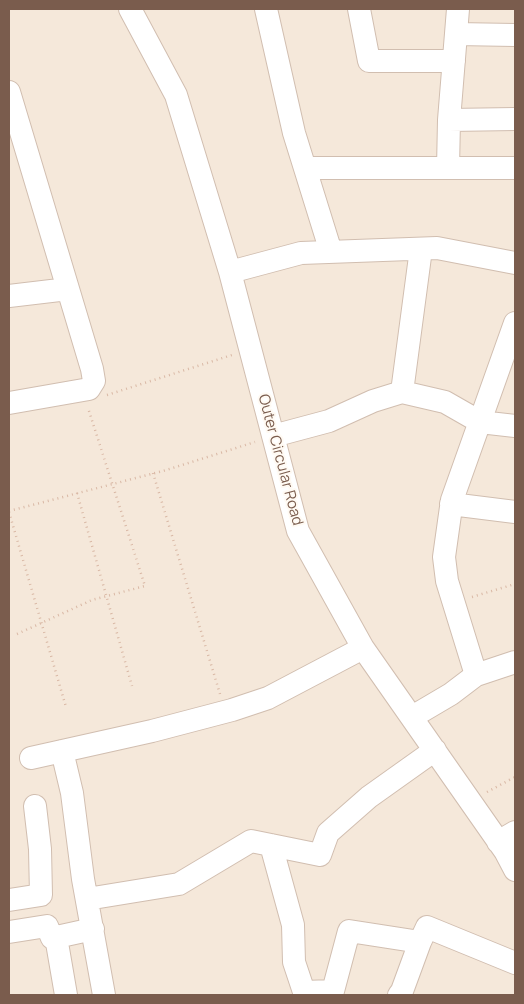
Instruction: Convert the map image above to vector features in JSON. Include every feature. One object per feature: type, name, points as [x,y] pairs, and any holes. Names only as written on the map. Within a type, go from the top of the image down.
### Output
[{"type":"street","name":"Outer Circular Road","points":[[130,9],[176,94],[230,272],[298,531],[363,648],[470,801],[506,837],[515,870]]},
{"type":"street","points":[[266,9],[294,134],[331,252]]},
{"type":"street","points":[[358,9],[368,62],[454,61]]},
{"type":"street","points":[[448,168],[449,120],[458,9]]},
{"type":"street","points":[[456,34],[515,35]]},
{"type":"street","points":[[9,92],[94,381],[89,389],[9,403]]},
{"type":"street","points":[[449,120],[515,119]]},
{"type":"street","points":[[305,168],[515,168]]},
{"type":"street","points":[[230,272],[301,253],[421,248],[437,248],[515,263]]},
{"type":"street","points":[[402,392],[421,248]]},
{"type":"street","points":[[9,296],[68,290]]},
{"type":"street","points":[[476,675],[447,581],[444,557],[451,504],[515,324]]},
{"type":"street","points":[[273,436],[329,421],[373,401],[402,392],[445,402],[480,422],[515,426]]},
{"type":"street","points":[[451,504],[515,512]]},
{"type":"street","points":[[31,758],[226,712],[268,698],[363,648]]},
{"type":"street","points":[[412,717],[451,694],[476,675],[515,662]]},
{"type":"street","points":[[87,899],[179,884],[251,841],[320,855],[328,833],[369,797],[435,750]]},
{"type":"street","points":[[62,752],[72,794],[87,899],[104,995]]},
{"type":"street","points":[[9,900],[41,895],[40,849],[35,806]]},
{"type":"street","points":[[271,845],[293,926],[294,962],[304,992],[333,991],[349,931],[420,942]]},
{"type":"street","points":[[9,932],[47,926],[52,938],[93,929]]},
{"type":"street","points":[[399,995],[427,927],[515,963]]},
{"type":"street","points":[[56,937],[66,995]]},
{"type":"path","points":[[101,397],[250,350]]},
{"type":"path","points":[[17,634],[92,600],[145,586],[87,406]]},
{"type":"path","points":[[66,707],[9,511],[153,473],[273,436]]},
{"type":"path","points":[[153,473],[226,712]]},
{"type":"path","points":[[77,493],[132,686]]},
{"type":"path","points":[[453,602],[515,584]]},
{"type":"path","points":[[470,801],[515,777]]},
{"type":"shaded area","points":[[9,9],[515,9],[515,995],[9,995]]}]
